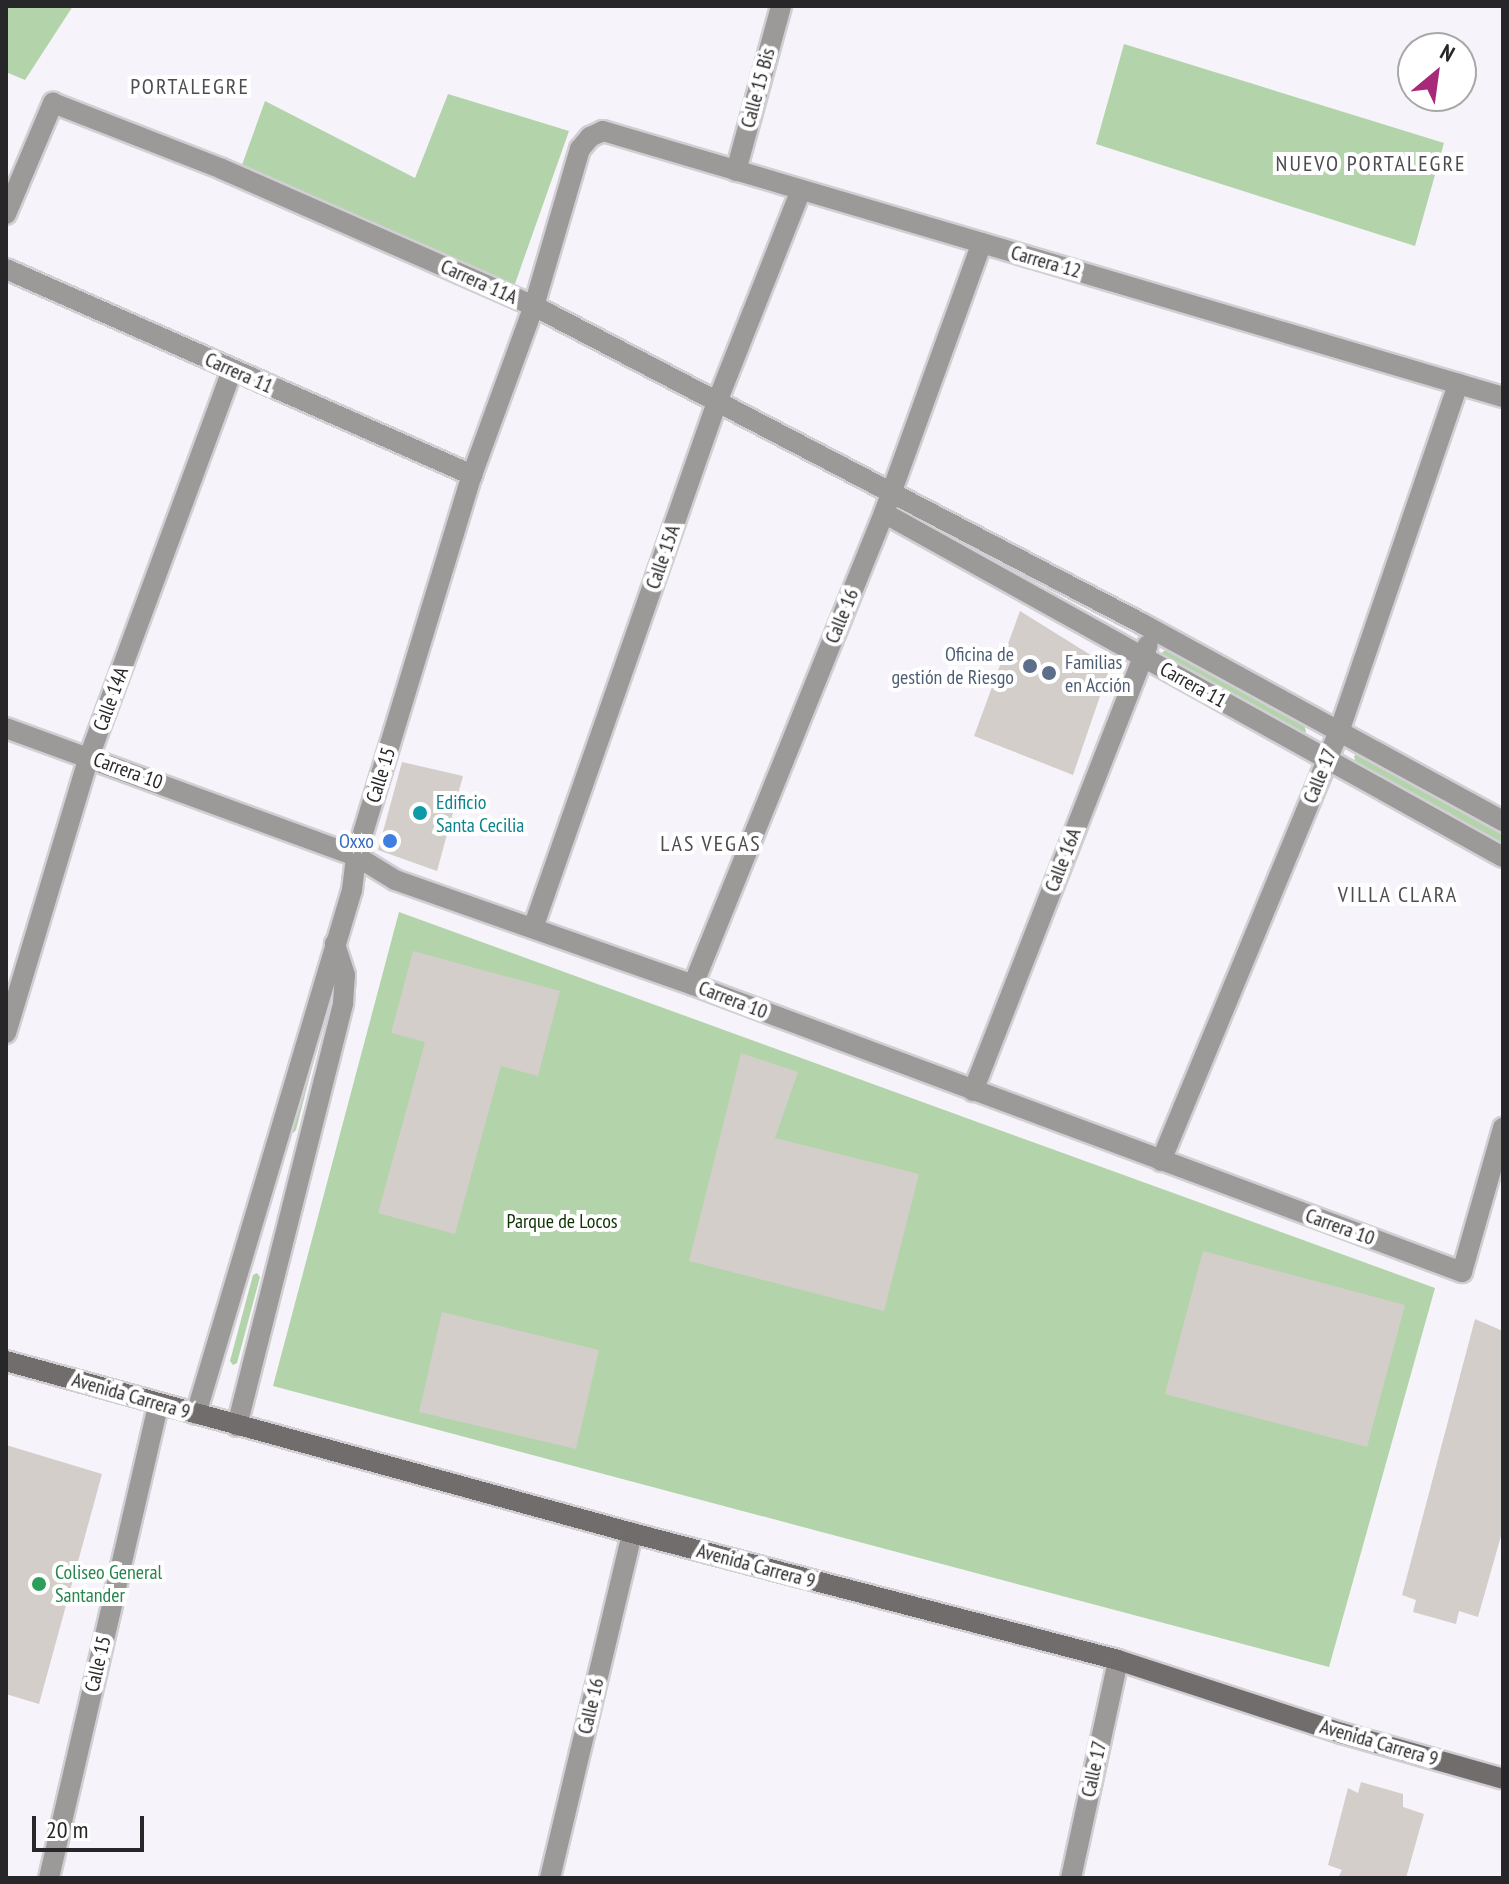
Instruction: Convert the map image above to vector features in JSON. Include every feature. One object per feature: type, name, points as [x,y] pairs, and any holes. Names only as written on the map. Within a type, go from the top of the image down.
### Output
[{"type":"main road","name":"Avenida Carrera 9","points":[[6,1361],[632,1533],[1118,1660],[1342,1733],[1503,1779]]},
{"type":"street","name":"Calle 15 Bis","points":[[736,171],[781,6]]},
{"type":"street","name":"Carrera 11A","points":[[6,214],[53,103],[222,169],[534,306],[717,402],[887,504]]},
{"type":"street","name":"Carrera 12","points":[[590,137],[603,131],[1503,397]]},
{"type":"street","name":"Calle 15","points":[[196,1414],[352,890],[356,856],[472,475],[534,306],[580,149],[590,137]]},
{"type":"street","name":"Calle 15A","points":[[533,928],[717,402],[801,190]]},
{"type":"street","name":"Calle 16","points":[[693,985],[887,504],[982,243]]},
{"type":"street","name":"Carrera 11","points":[[6,269],[472,475]]},
{"type":"street","name":"Calle 14A","points":[[6,1033],[89,757],[232,370]]},
{"type":"street","name":"Calle 17","points":[[1161,1161],[1340,729],[1458,384]]},
{"type":"street","name":"Carrera 11","points":[[887,504],[1050,576],[1340,729],[1503,821]]},
{"type":"street","name":"Carrera 11","points":[[887,504],[1041,600],[1503,857]]},
{"type":"street","points":[[1041,600],[1050,576]]},
{"type":"street","name":"Calle 16A","points":[[973,1091],[1142,657],[1155,631]]},
{"type":"street","name":"Carrera 10","points":[[6,728],[356,856],[395,880],[693,985],[1462,1272],[1503,1128]]},
{"type":"street","points":[[237,1426],[343,1003],[345,975],[335,944]]},
{"type":"street","name":"Calle 15","points":[[49,1878],[158,1404]]},
{"type":"street","name":"Calle 16","points":[[550,1878],[632,1533]]},
{"type":"street","name":"Calle 17","points":[[1071,1878],[1118,1660]]},
{"type":"green space","points":[[6,6],[73,6],[25,80],[6,72]]},
{"type":"green space","points":[[1124,44],[1444,143],[1415,246],[1096,144]]},
{"type":"green space","points":[[448,94],[569,131],[511,295],[238,176],[265,101],[415,178]]},
{"type":"green space","points":[[1167,649],[1304,724],[1306,732],[1302,735],[1159,655]]},
{"type":"green space","points":[[1357,754],[1503,835],[1503,848],[1356,764],[1354,756]]},
{"type":"green space","name":"Parque de Locos","points":[[399,912],[1435,1288],[1329,1667],[273,1386]]},
{"type":"green space","points":[[329,1001],[296,1130],[293,1133],[290,1131]]},
{"type":"green space","points":[[257,1273],[260,1277],[237,1363],[233,1365],[230,1361],[253,1275]]},
{"type":"building","points":[[1020,611],[1110,667],[1073,775],[974,736]]},
{"type":"building","name":"Edificio Santa Cecilia","points":[[402,762],[463,776],[437,871],[378,850]]},
{"type":"building","points":[[413,951],[560,991],[538,1076],[501,1066],[455,1234],[378,1213],[425,1042],[391,1033]]},
{"type":"building","points":[[741,1053],[798,1072],[775,1138],[919,1174],[884,1311],[689,1261]]},
{"type":"building","points":[[1203,1251],[1405,1305],[1367,1447],[1165,1394]]},
{"type":"building","points":[[442,1312],[599,1350],[576,1449],[419,1412]]},
{"type":"building","points":[[1475,1319],[1503,1331],[1503,1529],[1478,1617],[1459,1611],[1456,1624],[1413,1612],[1416,1600],[1402,1595]]},
{"type":"building","name":"Coliseo General Santander","points":[[6,1445],[102,1474],[39,1704],[6,1694]]},
{"type":"building","points":[[1361,1782],[1403,1794],[1403,1807],[1424,1814],[1406,1878],[1338,1878],[1342,1870],[1328,1865],[1348,1788],[1358,1793]]},
{"type":"place","name":"Oficina de gestión de Riesgo","points":[[1030,666]]},
{"type":"place","name":"Familias en Acción","points":[[1049,673]]},
{"type":"place","name":"Edificio Santa Cecilia","points":[[420,813]]},
{"type":"place","name":"Oxxo","points":[[390,841]]},
{"type":"place","name":"Coliseo General Santander","points":[[39,1584]]},
{"type":"district","name":"PORTALEGRE","points":[[190,87]]},
{"type":"district","name":"NUEVO PORTALEGRE","points":[[1371,164]]},
{"type":"district","name":"LAS VEGAS","points":[[711,844]]},
{"type":"district","name":"VILLA CLARA","points":[[1398,895]]}]
